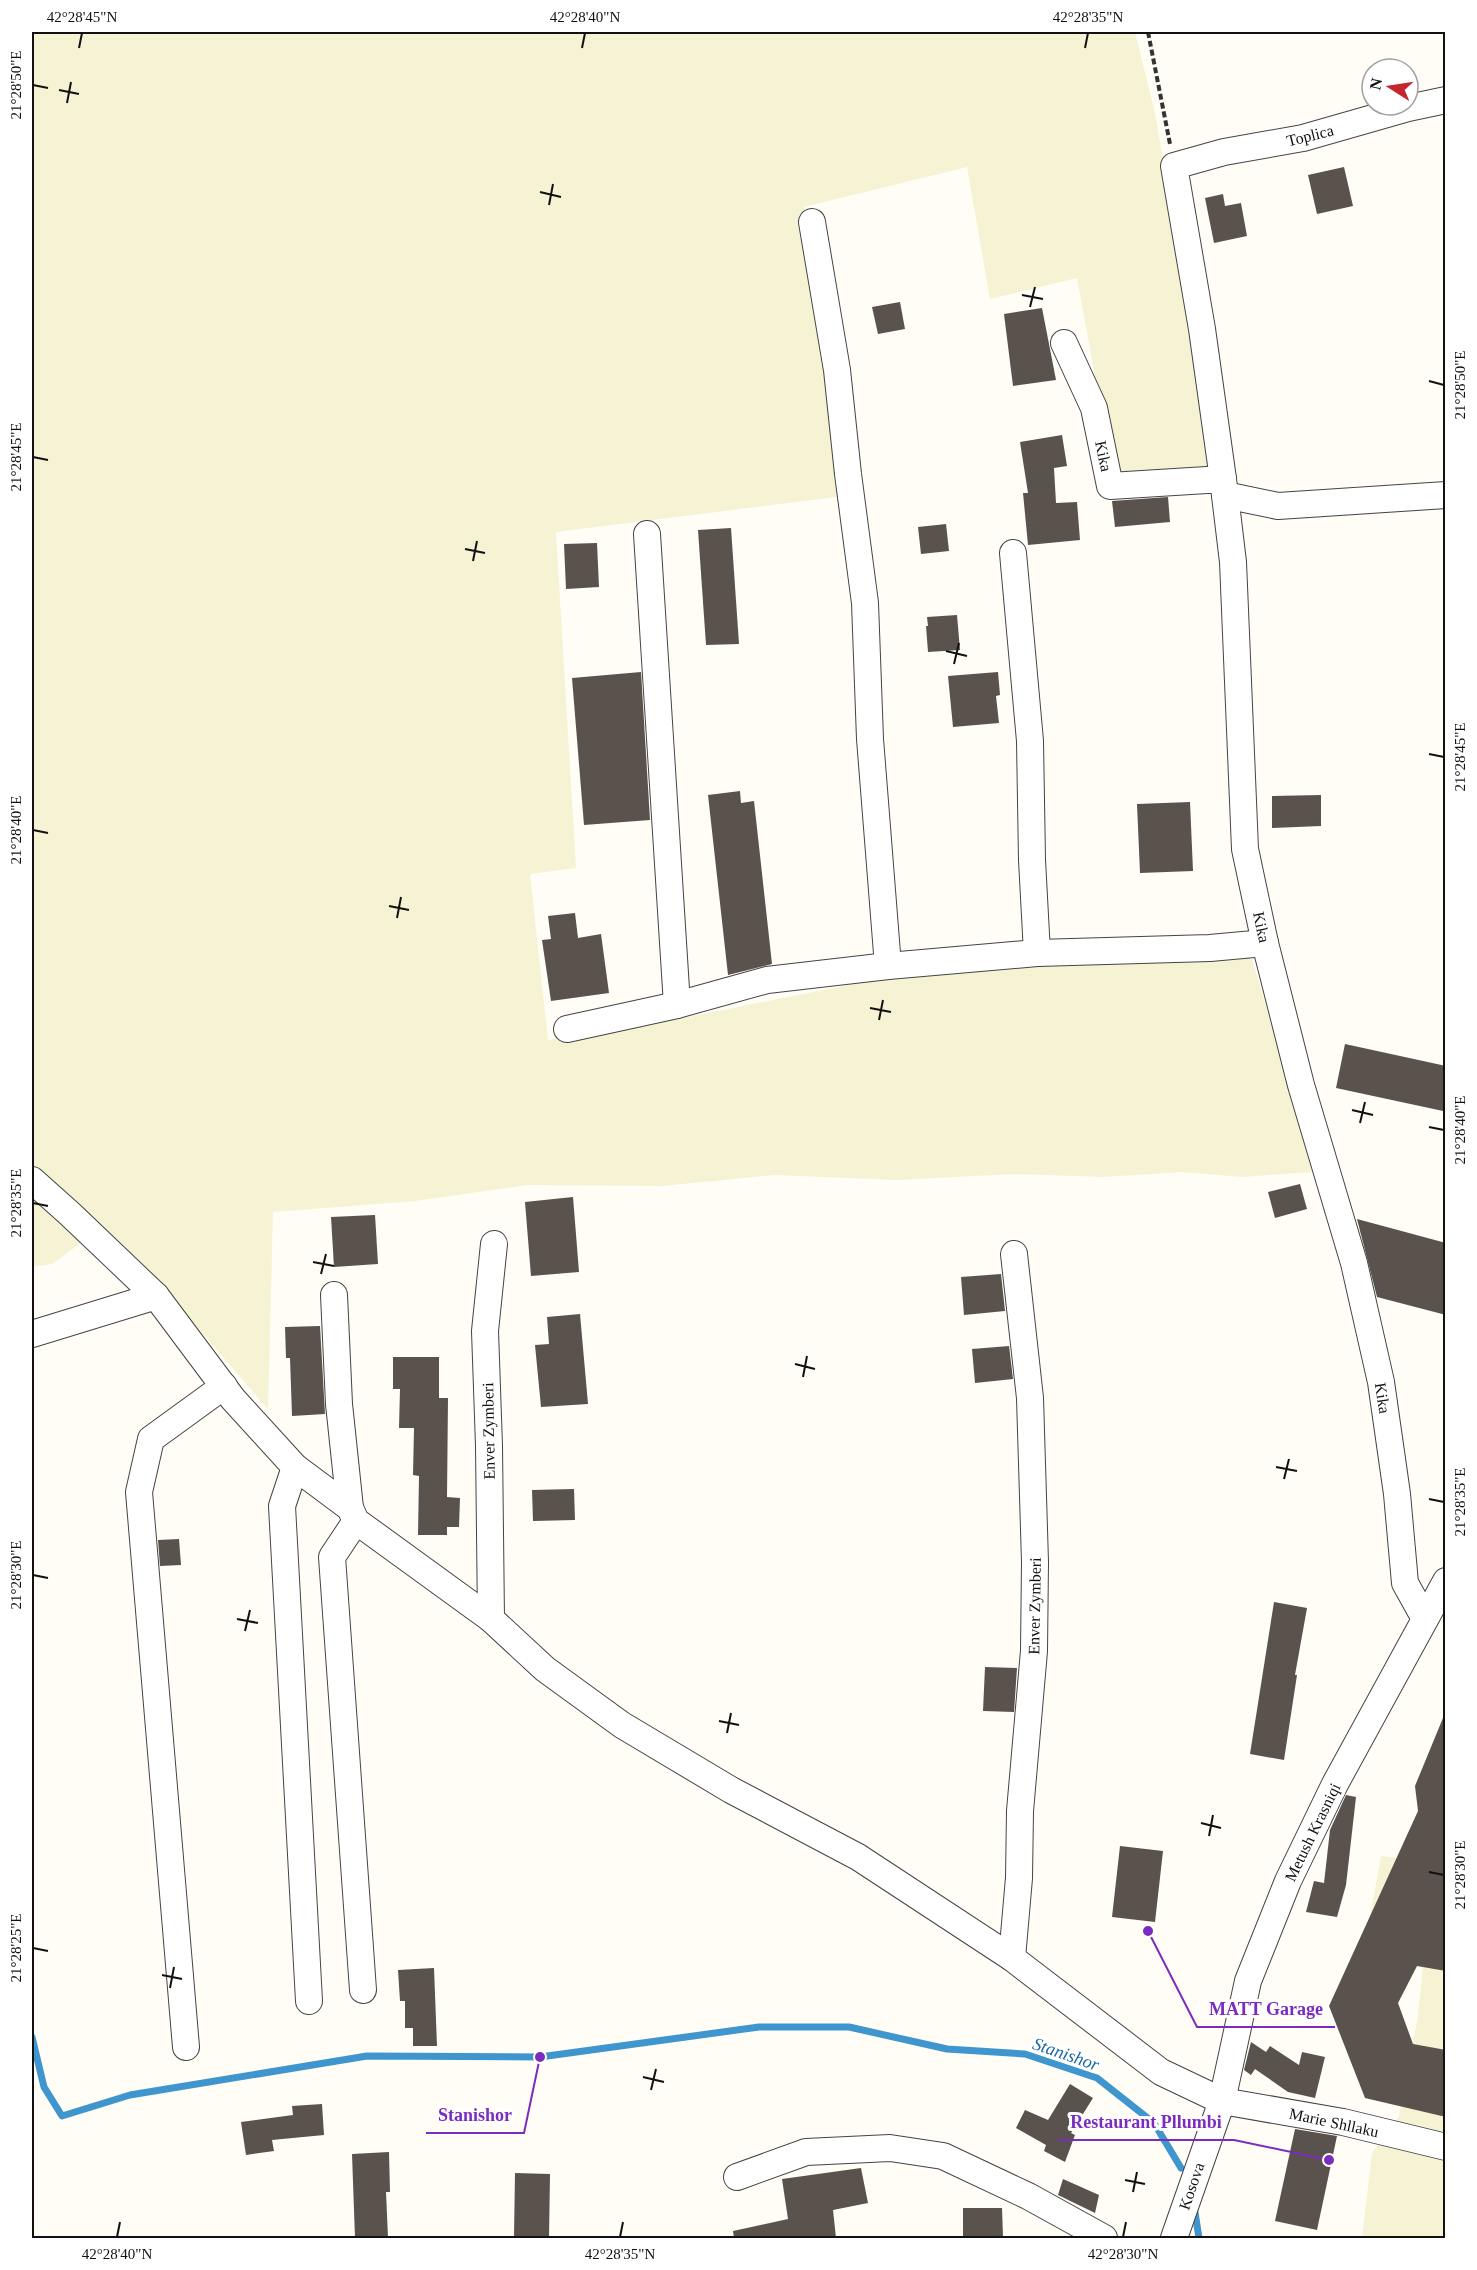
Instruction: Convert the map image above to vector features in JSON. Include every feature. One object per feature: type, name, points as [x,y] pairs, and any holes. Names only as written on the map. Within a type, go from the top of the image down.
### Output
[{"type":"street","name":"Toplica","points":[[1174,166],[1224,152],[1303,138],[1408,108],[1446,100]]},
{"type":"street","points":[[1174,166],[1202,329],[1224,487],[1278,506],[1446,495]]},
{"type":"street","points":[[812,222],[837,370],[865,603],[870,739],[888,966]]},
{"type":"street","name":"Kika","points":[[1064,343],[1094,408],[1110,486],[1224,487],[1233,562],[1245,849],[1265,943],[1304,1095],[1354,1263],[1381,1382],[1397,1494],[1405,1583],[1425,1619]]},
{"type":"street","points":[[647,534],[677,1005]]},
{"type":"street","points":[[1013,553],[1030,741],[1032,860],[1037,952]]},
{"type":"street","points":[[567,1029],[677,1005],[767,980],[1037,952],[1199,948],[1265,943]]},
{"type":"street","points":[[32,1180],[156,1296],[224,1386],[295,1467],[491,1619],[544,1669],[622,1725],[730,1790],[858,1857],[1011,1958],[1161,2072],[1222,2101]]},
{"type":"street","name":"Enver Zymberi","points":[[491,1619],[485,1331],[494,1244]]},
{"type":"street","name":"Enver Zymberi","points":[[1011,1958],[1020,1878],[1020,1811],[1034,1651],[1035,1562],[1030,1398],[1014,1254]]},
{"type":"street","points":[[334,1295],[339,1404],[353,1514],[332,1557],[363,1990]]},
{"type":"street","points":[[32,1334],[156,1296]]},
{"type":"street","points":[[186,2047],[139,1491],[151,1439],[224,1386]]},
{"type":"street","points":[[295,1467],[282,1506],[309,2001]]},
{"type":"street","name":"Metush Krasniqi","points":[[1222,2101],[1248,1981],[1288,1881],[1335,1784],[1446,1581]]},
{"type":"street","name":"Marie Shllaku","points":[[1222,2101],[1343,2122],[1446,2147]]},
{"type":"street","name":"Kosova","points":[[1174,2238],[1222,2101]]},
{"type":"street","points":[[737,2177],[806,2152],[890,2148],[943,2156],[1029,2196],[1104,2238]]},
{"type":"path","points":[[1148,32],[1174,166]]},
{"type":"shaded area","points":[[32,32],[1135,32],[1155,113],[1216,471],[1114,479],[1077,278],[990,299],[967,167],[804,207],[845,496],[556,532],[576,868],[530,874],[548,1040],[698,1015],[887,977],[1050,962],[1250,953],[1280,1052],[1312,1172],[1242,1177],[1182,1172],[1103,1177],[1013,1174],[897,1180],[774,1175],[663,1186],[528,1185],[415,1201],[273,1212],[268,1409],[139,1260],[103,1227],[52,1264],[32,1267]]},
{"type":"shaded area","points":[[1445,1799],[1445,2238],[1362,2238],[1372,2153],[1399,2116],[1418,2016],[1425,1945],[1364,1951],[1381,1856],[1433,1862]]},
{"type":"building","points":[[1344,167],[1353,206],[1317,214],[1308,175]]},
{"type":"building","points":[[1223,194],[1225,206],[1241,203],[1247,236],[1214,243],[1205,198]]},
{"type":"building","points":[[900,302],[905,329],[878,334],[872,307]]},
{"type":"building","points":[[1042,308],[1056,380],[1013,386],[1004,314]]},
{"type":"building","points":[[1062,435],[1067,466],[1054,468],[1056,503],[1077,502],[1080,540],[1028,545],[1023,493],[1028,493],[1020,442]]},
{"type":"building","points":[[1168,497],[1170,522],[1115,527],[1112,501]]},
{"type":"building","points":[[946,524],[949,551],[921,554],[918,527]]},
{"type":"building","points":[[731,528],[739,644],[706,645],[698,530]]},
{"type":"building","points":[[597,543],[599,587],[566,589],[564,544]]},
{"type":"building","points":[[957,615],[960,650],[928,652],[927,617]]},
{"type":"building","points":[[641,672],[650,820],[584,825],[572,678]]},
{"type":"building","points":[[998,672],[1000,695],[996,696],[999,723],[953,727],[948,676]]},
{"type":"building","points":[[740,791],[741,803],[754,801],[772,964],[728,975],[708,795]]},
{"type":"building","points":[[1321,795],[1321,826],[1272,828],[1272,796]]},
{"type":"building","points":[[1190,802],[1193,871],[1140,873],[1137,804]]},
{"type":"building","points":[[575,913],[578,938],[601,934],[609,993],[551,1001],[542,940],[551,939],[548,916]]},
{"type":"building","points":[[1345,1044],[1446,1066],[1446,1100],[1443,1111],[1336,1088]]},
{"type":"building","points":[[1300,1184],[1307,1209],[1275,1218],[1268,1192]]},
{"type":"building","points":[[573,1197],[579,1272],[531,1276],[525,1202]]},
{"type":"building","points":[[375,1215],[378,1264],[334,1267],[331,1217]]},
{"type":"building","points":[[1357,1219],[1446,1243],[1446,1315],[1377,1297]]},
{"type":"building","points":[[1001,1274],[1005,1311],[964,1315],[961,1277]]},
{"type":"building","points":[[580,1314],[588,1404],[541,1407],[535,1345],[549,1344],[547,1317]]},
{"type":"building","points":[[320,1326],[325,1414],[292,1416],[290,1358],[286,1358],[285,1327]]},
{"type":"building","points":[[1009,1346],[1013,1379],[975,1383],[972,1349]]},
{"type":"building","points":[[393,1357],[439,1357],[439,1398],[448,1398],[447,1497],[460,1498],[459,1527],[447,1527],[447,1535],[418,1535],[419,1476],[413,1475],[414,1428],[399,1428],[400,1389],[393,1389]]},
{"type":"building","points":[[574,1489],[575,1520],[533,1521],[532,1490]]},
{"type":"building","points":[[179,1539],[181,1565],[160,1566],[158,1540]]},
{"type":"building","points":[[1274,1602],[1307,1608],[1295,1675],[1297,1675],[1284,1760],[1250,1754]]},
{"type":"building","points":[[985,1667],[1017,1668],[1014,1712],[983,1711]]},
{"type":"building","points":[[1445,1713],[1446,1971],[1417,1966],[1398,2003],[1413,2044],[1446,2050],[1446,2117],[1365,2098],[1329,2006],[1418,1811],[1415,1786]]},
{"type":"building","points":[[1346,1795],[1356,1797],[1346,1885],[1337,1917],[1306,1912],[1314,1881],[1324,1883],[1330,1830]]},
{"type":"building","points":[[1120,1846],[1163,1851],[1155,1922],[1112,1917]]},
{"type":"building","points":[[434,1968],[437,2046],[413,2046],[413,2028],[405,2028],[405,2001],[400,2001],[398,1970]]},
{"type":"building","points":[[1251,2042],[1266,2052],[1270,2046],[1299,2065],[1302,2052],[1325,2057],[1315,2098],[1288,2092],[1255,2069],[1251,2075],[1244,2070]]},
{"type":"building","points":[[1070,2084],[1093,2098],[1071,2133],[1075,2135],[1065,2162],[1044,2151],[1046,2145],[1016,2128],[1025,2110],[1048,2120]]},
{"type":"building","points":[[322,2104],[324,2135],[272,2140],[274,2151],[246,2155],[241,2122],[293,2115],[292,2106]]},
{"type":"building","points":[[1295,2129],[1337,2136],[1317,2230],[1275,2221]]},
{"type":"building","points":[[389,2152],[390,2192],[386,2192],[388,2238],[355,2238],[352,2154]]},
{"type":"building","points":[[861,2168],[868,2203],[833,2210],[836,2238],[734,2238],[733,2231],[788,2219],[782,2179]]},
{"type":"building","points":[[515,2173],[550,2174],[549,2238],[514,2238]]},
{"type":"building","points":[[1063,2179],[1099,2195],[1095,2213],[1058,2195]]},
{"type":"building","points":[[963,2208],[1002,2208],[1003,2237],[963,2238]]},
{"type":"waterway","name":"Stanishor","points":[[32,2037],[44,2087],[62,2116],[130,2095],[367,2056],[540,2057],[759,2027],[849,2027],[947,2049],[1025,2054],[1097,2078],[1154,2123],[1181,2168]]},
{"type":"waterway","name":"Stanishor","points":[[1194,2206],[1199,2238]]},
{"type":"place","name":"MATT Garage","points":[[1148,1931]]},
{"type":"place","name":"Stanishor","points":[[540,2057]]},
{"type":"place","name":"Restaurant Pllumbi","points":[[1329,2160]]}]
